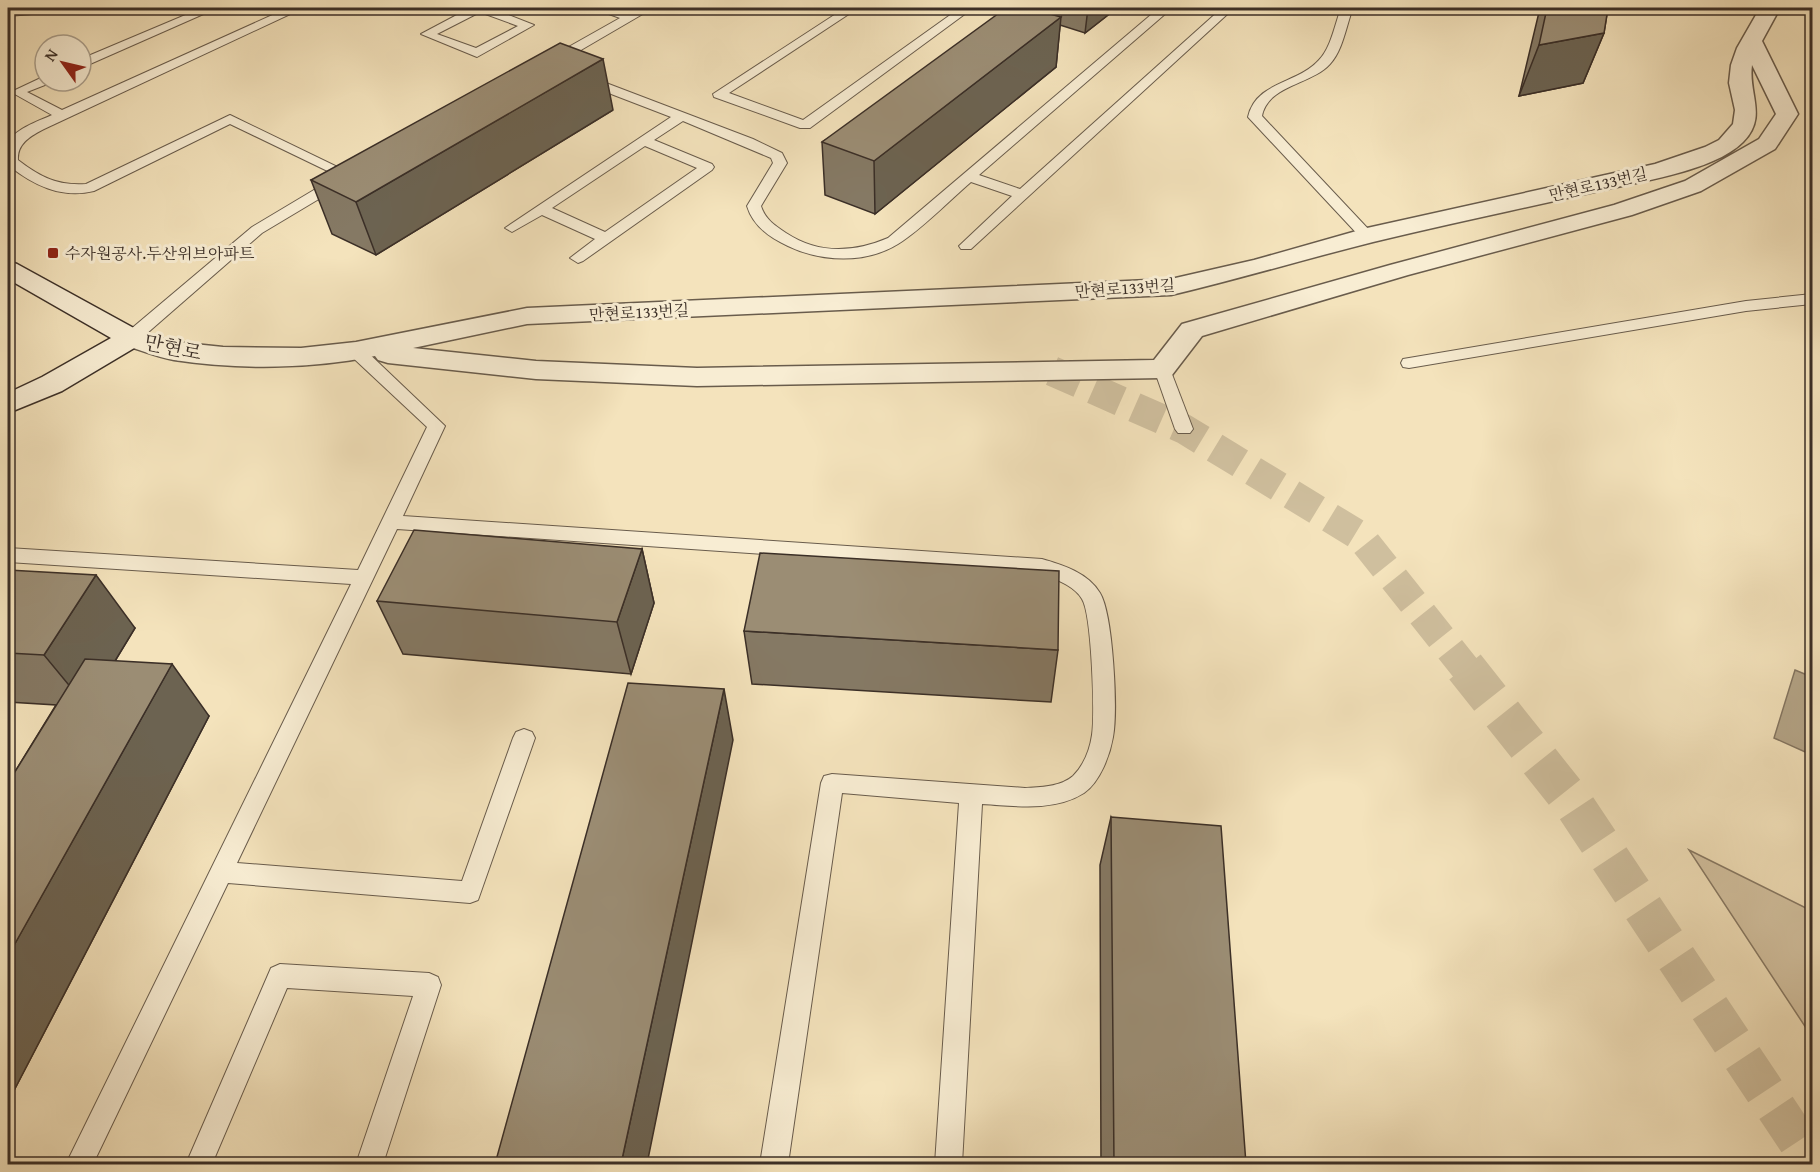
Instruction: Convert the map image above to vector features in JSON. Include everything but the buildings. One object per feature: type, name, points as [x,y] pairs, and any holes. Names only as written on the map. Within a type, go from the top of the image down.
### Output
[{"type":"street","name":"만현로133번길","points":[[356,351],[527,316],[1171,287],[1260,267],[1367,236],[1658,170],[1705,157],[1732,141],[1744,124],[1746,111],[1739,77],[1742,63],[1770,8]]},
{"type":"street","points":[[356,351],[536,370],[696,377],[1161,369],[1192,330],[1399,270],[1623,210],[1693,186],[1767,144],[1787,114],[1752,42]]},
{"type":"street","name":"만현로","points":[[8,268],[131,338],[173,351],[223,356],[301,357],[356,351]]},
{"type":"street","points":[[8,404],[52,384],[131,338]]},
{"type":"lane","points":[[8,13],[56,8]]},
{"type":"lane","points":[[93,59],[212,8]]},
{"type":"lane","points":[[131,338],[257,230],[354,173],[230,119],[88,188],[57,188],[34,180],[11,161],[9,153],[21,136],[62,115],[297,8]]},
{"type":"lane","points":[[479,8],[528,25],[477,53],[427,34],[479,8]]},
{"type":"lane","points":[[598,8],[629,17]]},
{"type":"lane","points":[[646,8],[541,67],[682,117],[748,142],[777,156],[780,163],[776,172],[753,206],[756,216],[782,238],[811,252],[847,254],[881,247],[893,241],[1166,8]]},
{"type":"lane","points":[[852,8],[719,94],[805,125],[967,8]]},
{"type":"lane","points":[[966,246],[1228,8]]},
{"type":"lane","points":[[1347,8],[1326,60],[1299,81],[1264,95],[1254,108],[1255,117],[1367,236]]},
{"type":"lane","points":[[33,85],[17,92],[62,115]]},
{"type":"lane","points":[[512,228],[682,117]]},
{"type":"lane","points":[[578,258],[707,167],[644,141]]},
{"type":"lane","points":[[969,176],[1022,195]]},
{"type":"lane","points":[[541,209],[606,238]]},
{"type":"lane","points":[[1409,363],[1746,306],[1812,299]]},
{"type":"lane","points":[[79,1164],[436,426],[356,351]]},
{"type":"lane","points":[[1161,369],[1184,429]]},
{"type":"lane","points":[[391,522],[1042,566],[1078,581],[1092,598],[1099,618],[1103,734],[1092,766],[1077,786],[1051,796],[971,794],[832,783],[774,1164]]},
{"type":"lane","points":[[8,555],[364,578]]},
{"type":"lane","points":[[221,872],[470,892],[524,738]]},
{"type":"lane","points":[[949,1164],[971,794]]},
{"type":"lane","points":[[198,1164],[280,976],[429,985],[370,1164]]},
{"type":"shaded area","points":[[1795,670],[1812,677],[1812,755],[1774,738]]},
{"type":"shaded area","points":[[1689,850],[1812,911],[1812,1037]]},
{"type":"tunnel","points":[[1052,371],[1184,429],[1360,536],[1466,669]]},
{"type":"tunnel","points":[[1465,667],[1573,803],[1812,1162]]},
{"type":"place","name":"수자원공사.두산위브아파트","points":[[53,253]]}]
